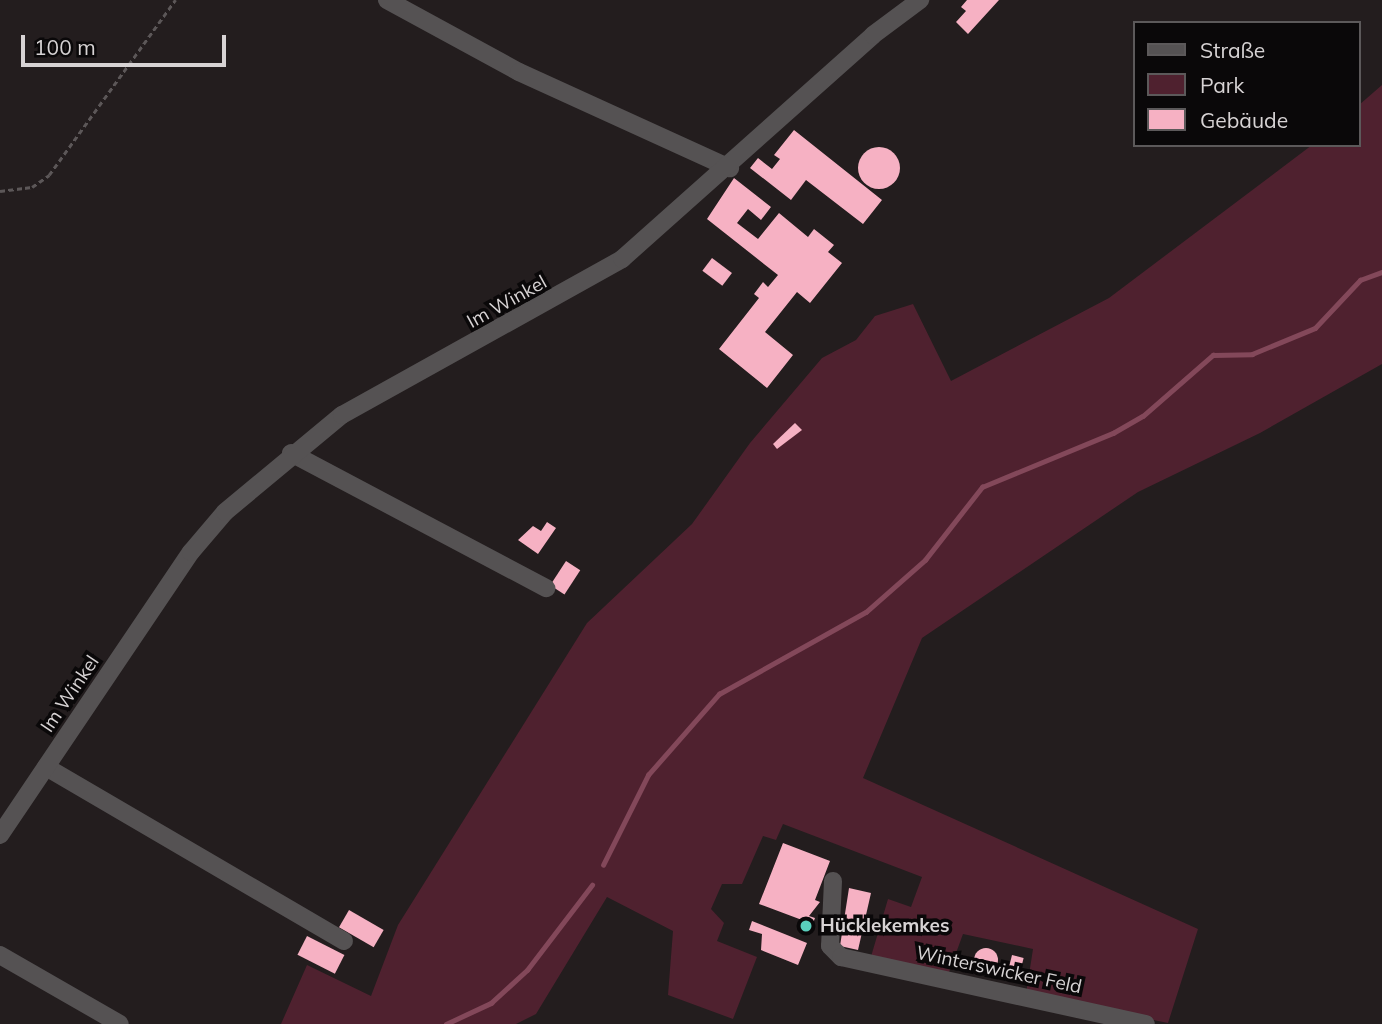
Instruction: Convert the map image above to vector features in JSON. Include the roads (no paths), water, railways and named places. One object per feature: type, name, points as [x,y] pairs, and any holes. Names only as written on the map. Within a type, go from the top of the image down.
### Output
[{"type":"street","points":[[387,0],[519,72],[730,168]]},
{"type":"street","name":"Im Winkel","points":[[0,835],[191,552],[225,512],[291,453],[342,415],[622,259],[730,168],[873,35],[920,0]]},
{"type":"street","points":[[291,453],[546,588]]},
{"type":"street","points":[[46,766],[344,942]]},
{"type":"street","name":"Winterswicker Feld","points":[[834,881],[830,946],[841,957],[1146,1024]]},
{"type":"street","points":[[0,955],[120,1024]]},
{"type":"waterway","points":[[603,865],[648,775],[719,694],[866,612],[925,560],[982,487],[1113,433],[1143,416],[1213,355],[1252,354],[1315,328],[1360,280],[1382,272]]},
{"type":"waterway","points":[[446,1024],[491,1003],[527,970],[592,885]]},
{"type":"place","name":"Hücklekemkes","points":[[806,926]]}]
